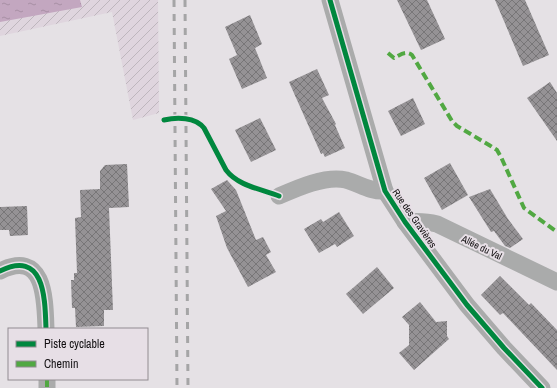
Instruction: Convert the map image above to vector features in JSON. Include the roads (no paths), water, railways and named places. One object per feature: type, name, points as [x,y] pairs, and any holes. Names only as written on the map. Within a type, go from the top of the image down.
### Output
[{"type":"street","name":"Rue des Gravières","points":[[330,0],[385,191],[405,222],[467,305],[504,348],[542,388]]},
{"type":"street","points":[[279,196],[315,182],[339,179],[346,180],[378,192],[385,191]]},
{"type":"street","name":"Allée du Val","points":[[405,222],[437,224],[545,278],[557,282]]},
{"type":"street","points":[[0,271],[17,265],[26,266],[36,274],[42,287],[45,304],[46,328]]},
{"type":"water","points":[[0,0],[80,0],[82,7],[0,22]]},
{"type":"railway","points":[[174,0],[177,388]]},
{"type":"railway","points":[[185,0],[188,388]]}]
